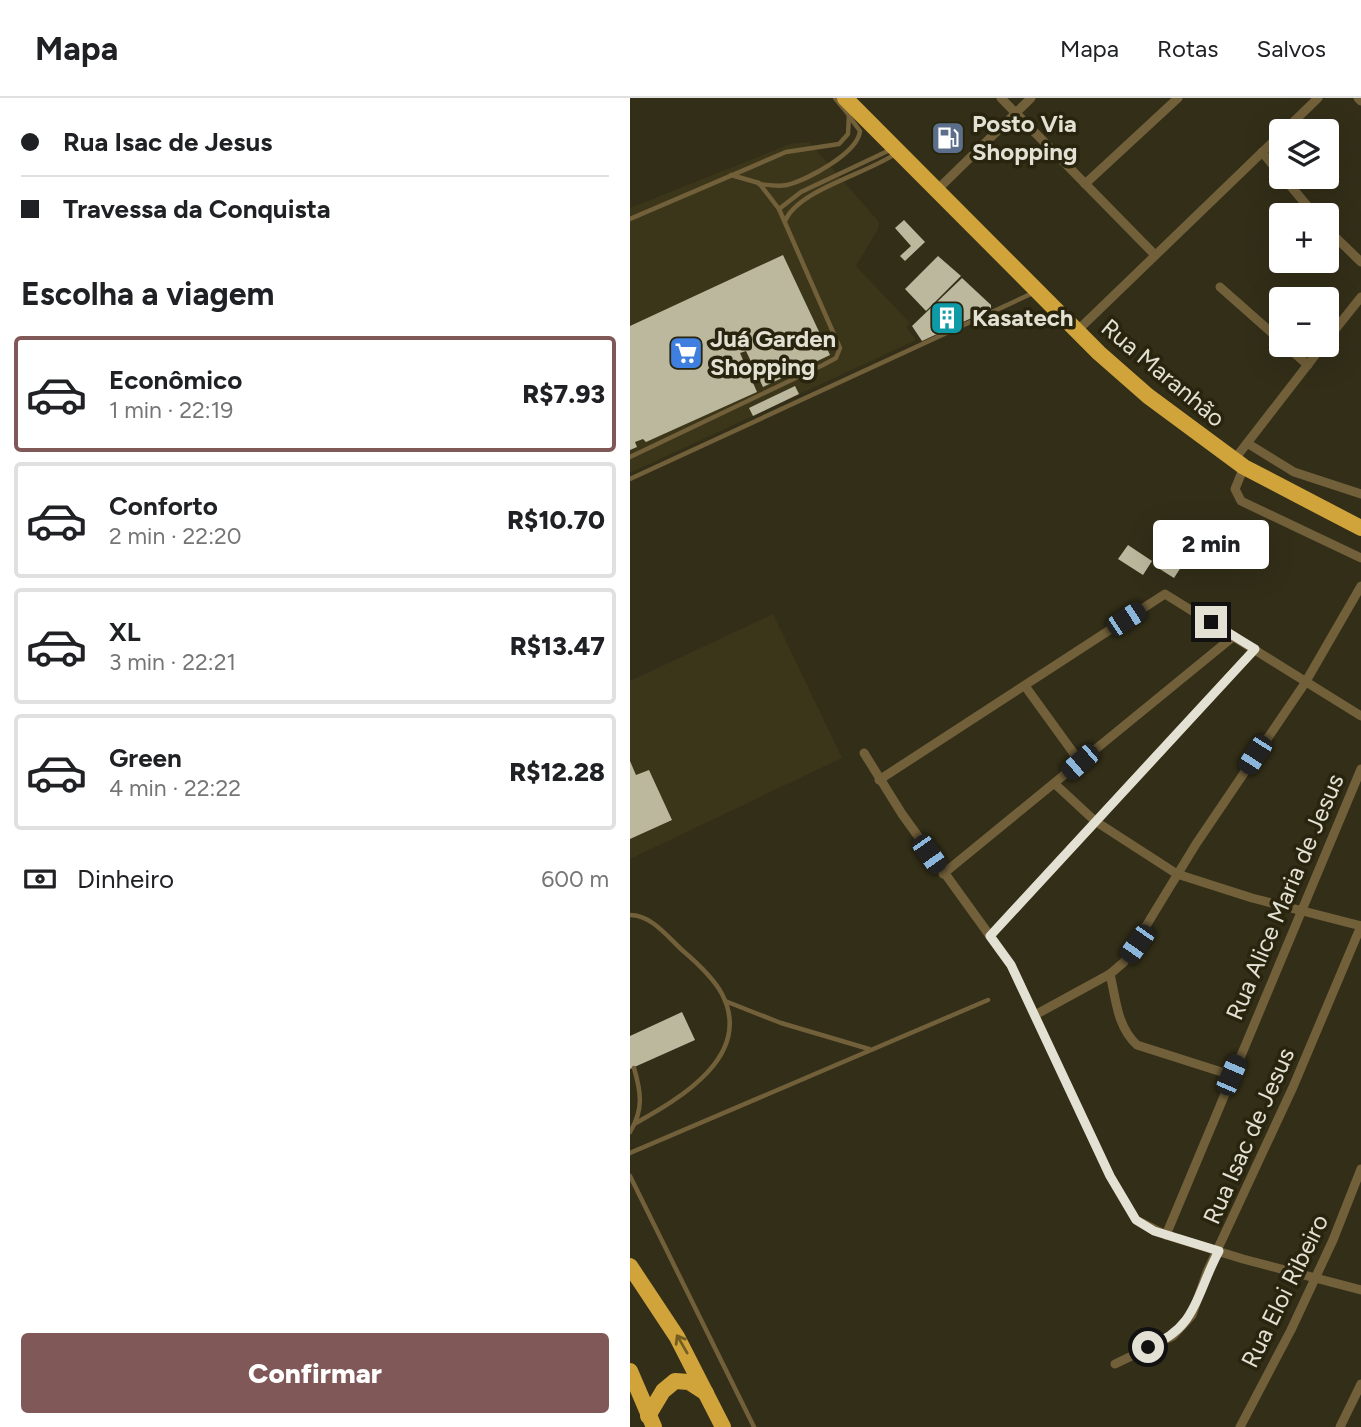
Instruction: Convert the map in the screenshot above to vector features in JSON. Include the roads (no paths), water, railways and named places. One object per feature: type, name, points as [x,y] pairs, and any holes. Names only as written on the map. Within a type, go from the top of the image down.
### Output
[{"type":"highway","name":"Rua Maranhão","points":[[845,98],[1077,331],[1148,396],[1239,463],[1361,528]]},
{"type":"highway","points":[[630,1266],[677,1337],[723,1427]]},
{"type":"highway","points":[[630,1371],[651,1421]]},
{"type":"highway","points":[[651,1421],[663,1391],[675,1381],[688,1382],[708,1394]]},
{"type":"street","points":[[1001,98],[1155,255]]},
{"type":"street","points":[[936,191],[1031,98]]},
{"type":"street","points":[[1085,184],[1178,98]]},
{"type":"street","points":[[1296,119],[1318,98]]},
{"type":"street","points":[[1077,331],[1269,145]]},
{"type":"street","points":[[1262,152],[1269,160]]},
{"type":"street","points":[[1293,189],[1305,203]]},
{"type":"street","points":[[1339,241],[1361,262]]},
{"type":"street","points":[[1220,287],[1269,330]]},
{"type":"street","points":[[1339,325],[1361,297]]},
{"type":"street","points":[[1299,357],[1308,365]]},
{"type":"street","points":[[1314,357],[1247,443],[1239,463],[1235,489],[1241,501],[1361,558]]},
{"type":"street","points":[[1247,443],[1294,472],[1361,495]]},
{"type":"street","points":[[1035,1015],[1110,974],[1124,962],[1177,874],[1305,683],[1361,586]]},
{"type":"street","points":[[879,780],[1165,594],[1361,716]]},
{"type":"street","points":[[943,874],[1234,636]]},
{"type":"street","points":[[990,936],[1255,649]]},
{"type":"street","points":[[1025,686],[1080,762]]},
{"type":"street","points":[[864,753],[879,780],[943,874],[1011,965],[1124,1203],[1136,1220],[1166,1235],[1361,1290]]},
{"type":"street","name":"Rua Alice Maria de Jesus","points":[[1166,1235],[1361,769]]},
{"type":"street","points":[[1055,784],[1096,821],[1177,874],[1361,926]]},
{"type":"street","name":"Rua Isac de Jesus","points":[[1115,1364],[1182,1328],[1192,1315],[1361,926]]},
{"type":"street","points":[[1110,974],[1121,1024],[1127,1036],[1137,1045],[1231,1075]]},
{"type":"street","name":"Rua Eloi Ribeiro","points":[[1240,1427],[1314,1278],[1361,1169]]},
{"type":"street","points":[[1339,1427],[1361,1384]]},
{"type":"lane","points":[[731,174],[758,183],[785,186],[820,171],[855,145],[860,131],[835,98]]},
{"type":"lane","points":[[630,219],[794,149],[839,144],[848,134],[849,116]]},
{"type":"lane","points":[[779,209],[801,192],[896,150]]},
{"type":"lane","points":[[785,222],[795,205],[874,168],[896,150]]},
{"type":"lane","points":[[630,457],[823,365],[838,354],[840,348],[779,209],[758,183]]},
{"type":"lane","points":[[630,479],[1038,291]]},
{"type":"lane","points":[[630,915],[645,917],[672,940],[722,993],[729,1030],[710,1072],[687,1093],[636,1123]]},
{"type":"lane","points":[[630,1153],[988,1000]]},
{"type":"lane","points":[[724,1001],[781,1023],[871,1050]]},
{"type":"lane","points":[[630,1132],[636,1123],[641,1093],[634,1068]]},
{"type":"lane","points":[[630,1176],[754,1427]]},
{"type":"place","name":"Posto Via Shopping","points":[[948,138]]},
{"type":"place","name":"Kasatech","points":[[947,318]]},
{"type":"place","name":"Juá Garden Shopping","points":[[686,353]]}]
